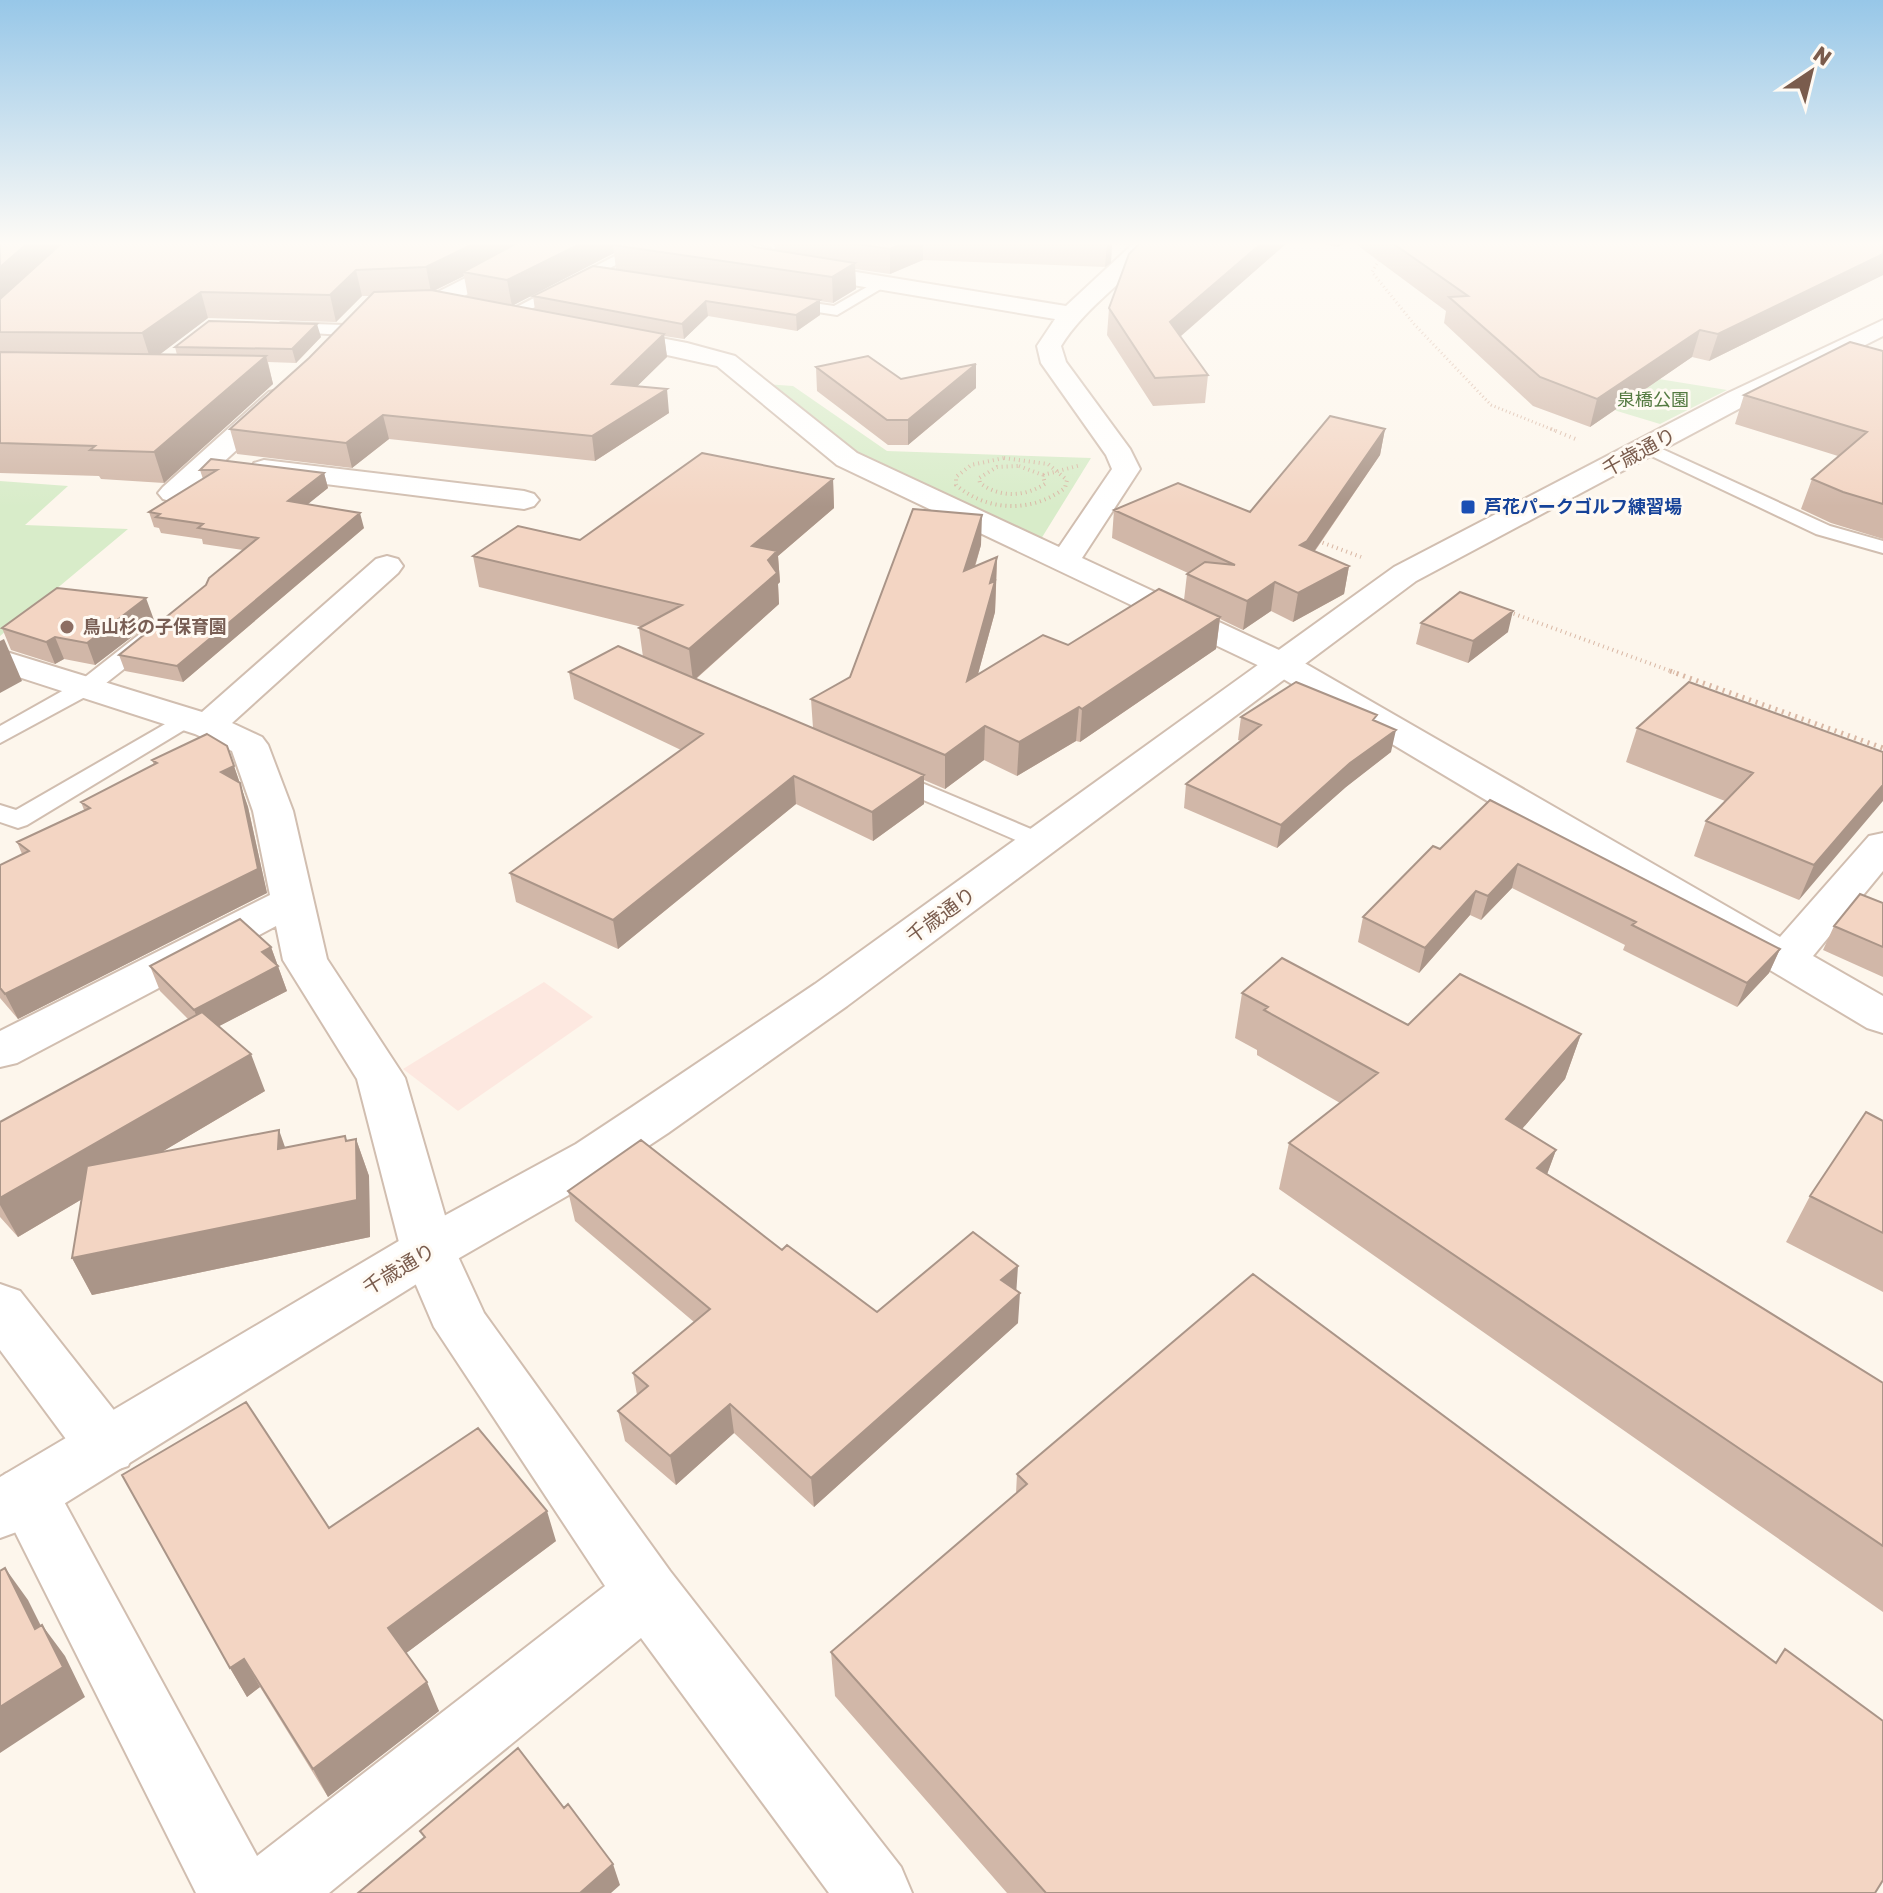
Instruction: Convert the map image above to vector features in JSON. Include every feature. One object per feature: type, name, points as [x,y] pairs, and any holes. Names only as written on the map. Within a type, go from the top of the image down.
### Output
[{"type":"street","points":[[324,352],[344,330]]},
{"type":"street","points":[[587,330],[726,361],[847,459],[1282,664],[1883,1017]]},
{"type":"street","points":[[1059,330],[1049,346],[1054,363],[1120,455],[1126,469],[1064,562]]},
{"type":"street","name":"千歳通り","points":[[13,1502],[428,1250],[594,1157],[650,1120],[843,986],[1405,574],[1638,453],[1843,357],[1879,330]]},
{"type":"street","points":[[173,493],[293,383]]},
{"type":"street","points":[[209,462],[524,500]]},
{"type":"street","points":[[197,722],[387,566]]},
{"type":"street","points":[[0,660],[197,722],[249,745],[273,811],[305,960],[381,1078],[428,1250],[462,1327],[647,1593],[875,1893]]},
{"type":"street","points":[[1786,959],[1883,845]]},
{"type":"street","points":[[0,1051],[293,901]]},
{"type":"street","points":[[0,1307],[107,1447]]},
{"type":"street","points":[[13,1502],[236,1893]]},
{"type":"street","points":[[270,1893],[647,1593]]},
{"type":"lane","points":[[1638,453],[1823,530],[1883,547]]},
{"type":"lane","points":[[0,736],[88,686],[168,622]]},
{"type":"lane","points":[[0,813],[18,820],[197,722]]},
{"type":"lane","points":[[871,769],[1041,842]]},
{"type":"path","points":[[1420,330],[1491,405],[1533,424],[1638,453]]},
{"type":"path","points":[[1004,458],[1022,458],[1053,466],[1067,480],[1065,488],[1046,500],[1010,505],[975,499],[956,485],[956,477],[961,470],[972,464],[1004,458]]},
{"type":"path","points":[[1019,466],[1037,471],[1043,475],[1045,484],[1023,494],[1001,493],[980,483],[982,474],[997,467],[1019,466]]},
{"type":"path","points":[[1317,541],[1405,574]]},
{"type":"path","points":[[1509,612],[1883,748]]},
{"type":"shaded area","points":[[544,982],[593,1017],[458,1111],[403,1069]]},
{"type":"green space","name":"泉橋公園","points":[[1609,371],[1727,390],[1660,424],[1617,411],[1584,390]]},
{"type":"green space","points":[[765,384],[793,386],[887,451],[1091,458],[1041,539],[855,454]]},
{"type":"green space","points":[[0,481],[68,486],[25,525],[128,529],[0,636]]},
{"type":"building","points":[[0,330],[146,330],[142,333]]},
{"type":"building","points":[[197,330],[311,330],[292,349],[175,347]]},
{"type":"building","points":[[336,330],[645,330],[664,334],[612,384],[667,389],[592,436],[383,415],[346,443],[230,429]]},
{"type":"building","points":[[1124,330],[1176,330],[1208,375],[1155,378]]},
{"type":"building","points":[[1487,330],[1699,330],[1597,399],[1540,377]]},
{"type":"building","points":[[1702,330],[1726,330],[1718,334]]},
{"type":"building","points":[[1850,342],[1883,351],[1883,504],[1812,479],[1867,432],[1744,395]]},
{"type":"building","points":[[0,352],[266,356],[154,452],[90,450],[95,446],[0,443]]},
{"type":"building","points":[[868,356],[901,379],[976,364],[908,420],[887,420],[816,367]]},
{"type":"building","points":[[1330,416],[1385,429],[1307,541],[1300,545],[1349,566],[1298,593],[1275,582],[1247,601],[1187,574],[1205,562],[1235,565],[1114,510],[1178,483],[1250,512]]},
{"type":"building","points":[[702,453],[833,479],[752,546],[777,551],[768,560],[777,573],[689,649],[639,628],[682,605],[473,556],[518,526],[580,540]]},
{"type":"building","points":[[211,459],[324,473],[288,501],[360,513],[177,666],[119,655],[206,585],[209,578],[258,538],[198,528],[203,524],[156,517],[160,514],[149,512],[217,470],[200,470]]},
{"type":"building","points":[[913,509],[982,515],[964,571],[997,557],[990,583],[995,581],[967,681],[1043,635],[1068,645],[1159,589],[1220,617],[1082,709],[1079,707],[1019,742],[985,726],[945,755],[811,699],[850,677]]},
{"type":"building","points":[[57,588],[146,598],[87,643],[55,637],[46,642],[2,628]]},
{"type":"building","points":[[1460,592],[1513,611],[1473,641],[1421,623]]},
{"type":"building","points":[[618,646],[924,775],[872,812],[794,776],[613,920],[510,873],[703,734],[569,672]]},
{"type":"building","points":[[1296,682],[1377,715],[1373,720],[1396,730],[1350,763],[1281,825],[1186,784],[1261,725],[1241,717]]},
{"type":"building","points":[[1689,682],[1883,752],[1883,785],[1814,865],[1706,821],[1753,773],[1637,728]]},
{"type":"building","points":[[207,734],[227,746],[234,766],[221,772],[240,783],[258,869],[5,994],[0,988],[0,865],[29,851],[17,842],[90,808],[81,802],[157,763],[152,760]]},
{"type":"building","points":[[1490,800],[1780,949],[1747,983],[1632,925],[1636,922],[1518,864],[1488,896],[1476,891],[1425,948],[1363,917],[1433,846],[1440,849]]},
{"type":"building","points":[[1860,894],[1883,903],[1883,947],[1834,926]]},
{"type":"building","points":[[240,919],[271,947],[262,952],[278,966],[194,1010],[150,966]]},
{"type":"building","points":[[1282,958],[1408,1025],[1460,974],[1581,1034],[1506,1119],[1556,1150],[1537,1168],[1883,1383],[1883,1546],[1289,1143],[1378,1073],[1264,1010],[1268,1007],[1242,993]]},
{"type":"building","points":[[202,1012],[251,1054],[0,1198],[0,1122]]},
{"type":"building","points":[[1866,1112],[1883,1121],[1883,1233],[1810,1196]]},
{"type":"building","points":[[279,1130],[278,1149],[345,1136],[346,1141],[356,1139],[357,1200],[72,1258],[87,1166]]},
{"type":"building","points":[[641,1140],[782,1250],[787,1245],[877,1312],[973,1232],[1018,1266],[1001,1280],[1020,1293],[811,1478],[730,1404],[670,1456],[618,1411],[648,1386],[633,1373],[710,1309],[568,1191]]},
{"type":"building","points":[[1253,1274],[1776,1663],[1785,1649],[1883,1721],[1883,1880],[1875,1893],[1046,1893],[831,1652],[1027,1484],[1017,1474]]},
{"type":"building","points":[[246,1402],[329,1528],[478,1428],[547,1511],[388,1628],[427,1682],[313,1769],[244,1659],[230,1668],[122,1475]]},
{"type":"building","points":[[5,1568],[35,1629],[42,1625],[63,1667],[0,1707],[0,1571]]},
{"type":"building","points":[[518,1748],[564,1808],[568,1804],[613,1864],[580,1893],[358,1893],[425,1837],[420,1831]]},
{"type":"place","name":"芦花パークゴルフ練習場","points":[[1468,507]]},
{"type":"place","name":"鳥山杉の子保育園","points":[[67,627]]}]
